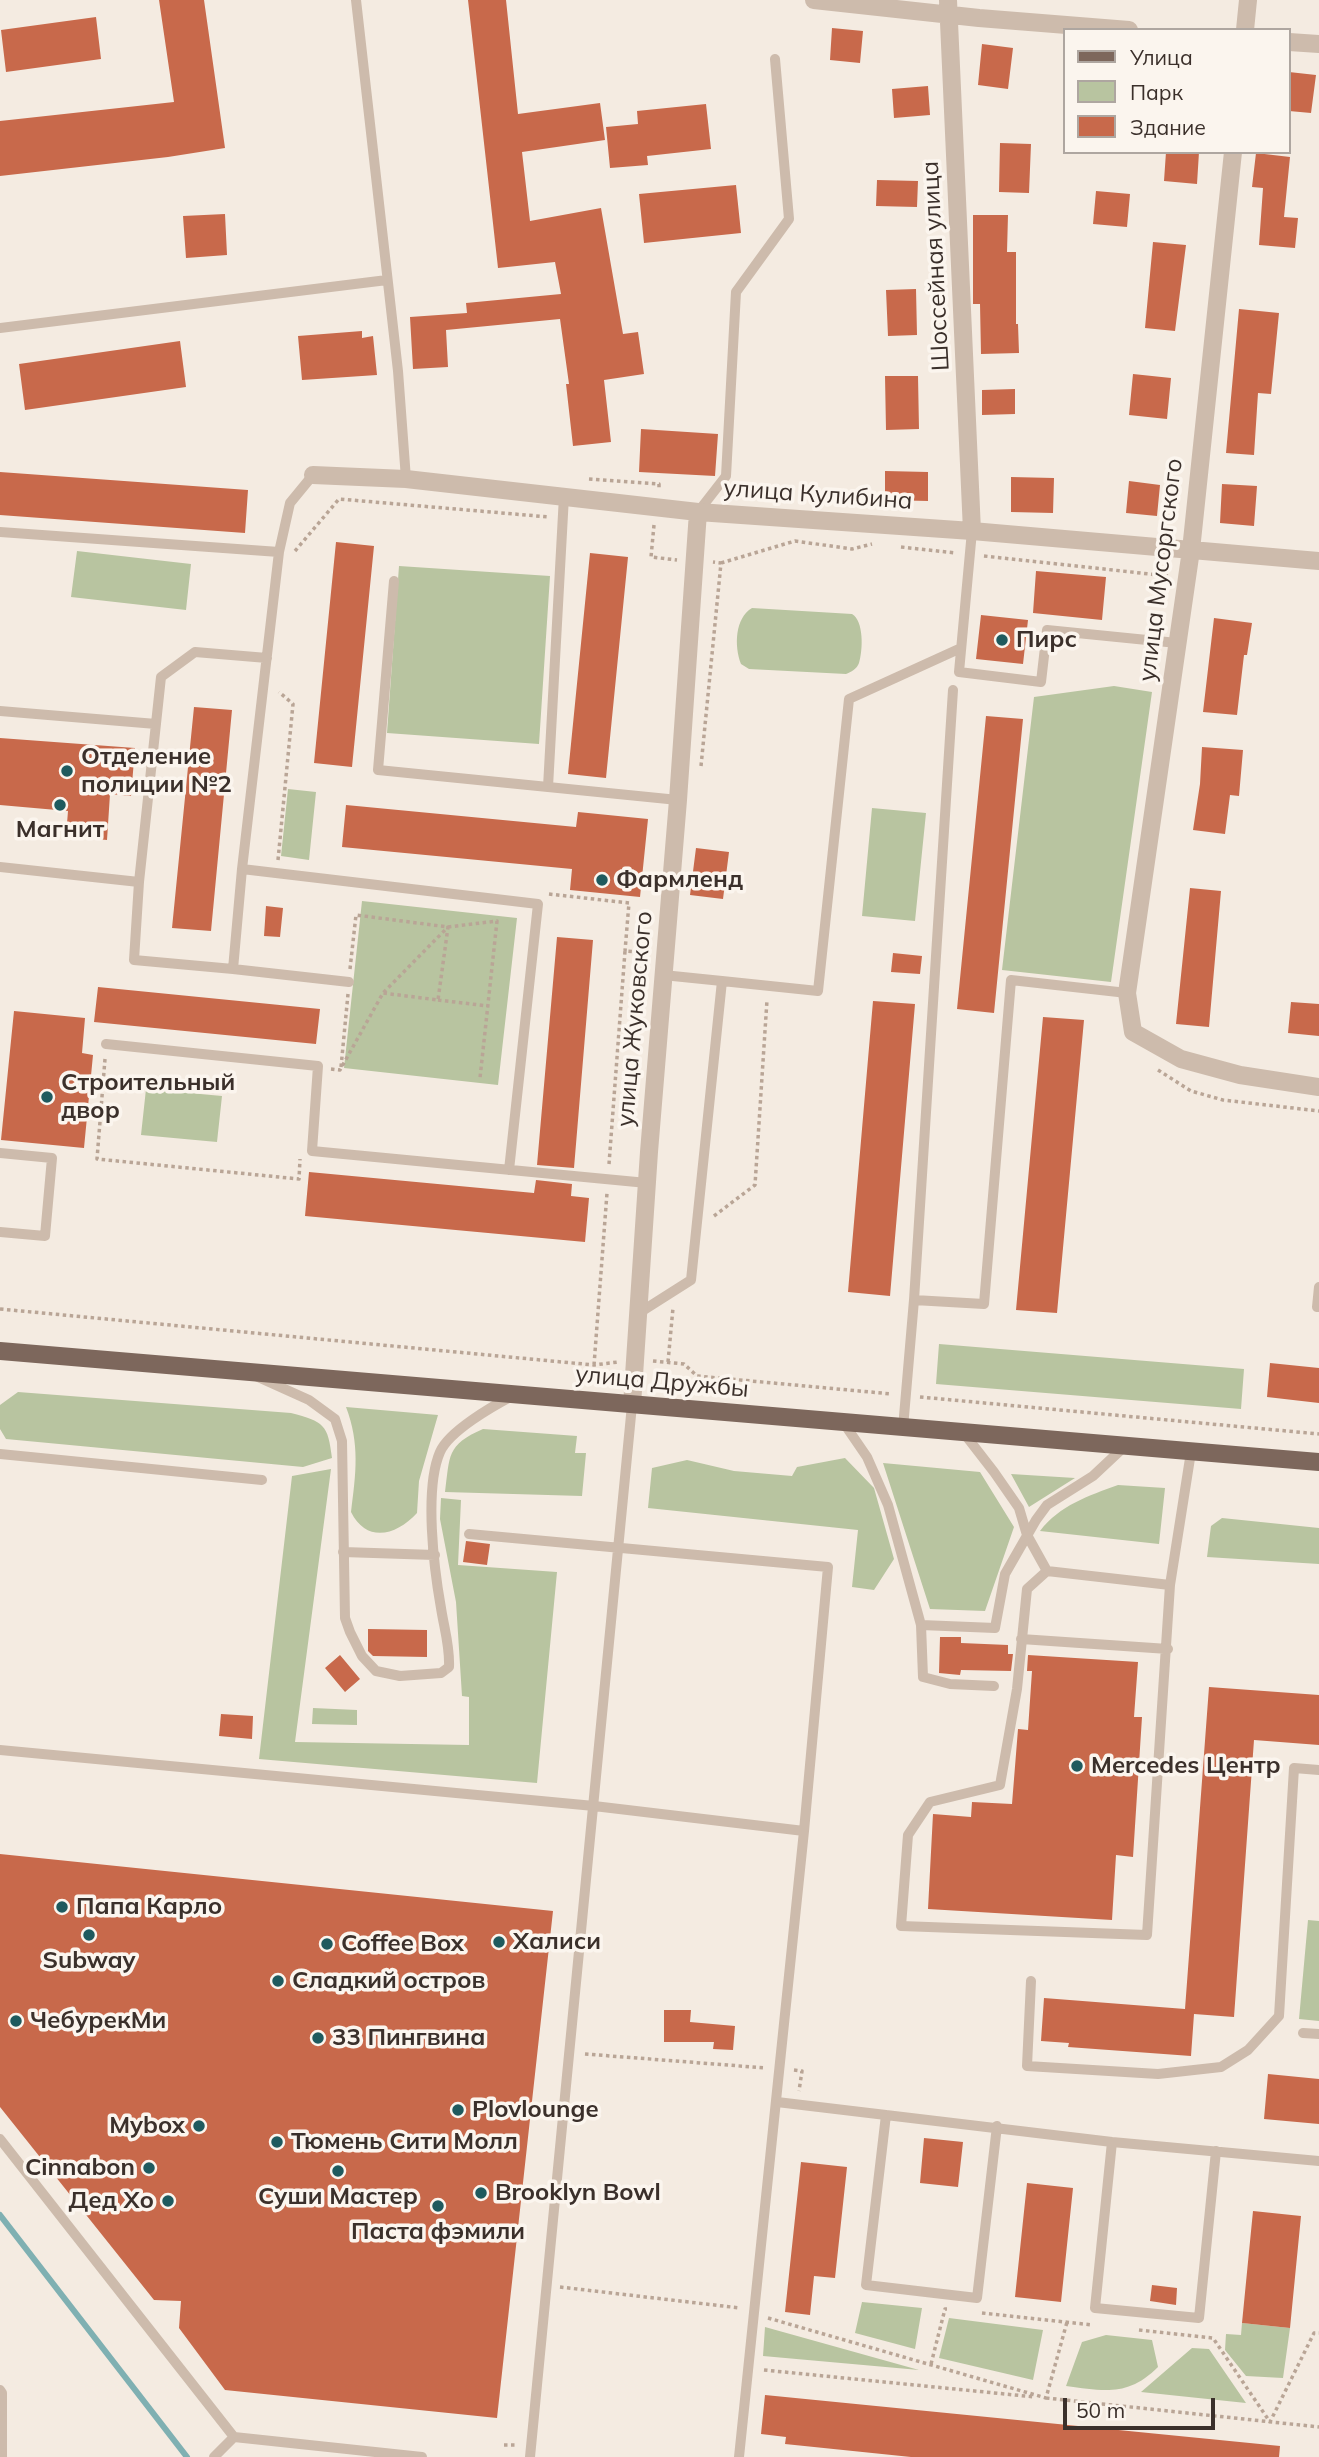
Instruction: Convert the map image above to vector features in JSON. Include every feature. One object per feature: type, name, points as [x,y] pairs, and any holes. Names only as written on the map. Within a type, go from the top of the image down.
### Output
[{"type":"main road","name":"улица Дружбы","points":[[0,1351],[1319,1462]]},
{"type":"street","points":[[814,0],[948,7],[1113,28]]},
{"type":"street","points":[[1245,28],[1248,0]]},
{"type":"street","name":"Шоссейная улица","points":[[948,7],[972,531]]},
{"type":"street","points":[[1291,42],[1319,44]]},
{"type":"street","name":"улица Мусоргского","points":[[1233,154],[1191,550],[1127,993],[1133,1032],[1181,1059],[1240,1075],[1319,1087]]},
{"type":"street","name":"улица Кулибина","points":[[313,475],[406,479],[698,512],[972,531],[1319,561]]},
{"type":"street","name":"улица Жуковского","points":[[632,1405],[698,512]]},
{"type":"lane","points":[[356,0],[398,371],[406,479]]},
{"type":"lane","points":[[698,512],[726,476],[736,292],[789,219],[775,59]]},
{"type":"lane","points":[[0,328],[387,279]]},
{"type":"lane","points":[[233,970],[242,869],[279,552],[290,503],[313,475]]},
{"type":"lane","points":[[548,787],[564,495]]},
{"type":"lane","points":[[972,531],[959,672],[1041,682],[1047,630],[1177,643]]},
{"type":"lane","points":[[0,532],[279,552]]},
{"type":"lane","points":[[394,581],[378,770],[678,800]]},
{"type":"lane","points":[[663,975],[818,991],[849,699],[961,648]]},
{"type":"lane","points":[[267,658],[195,652],[161,677],[139,882],[134,960],[349,982]]},
{"type":"lane","points":[[903,1428],[914,1300],[953,690]]},
{"type":"lane","points":[[0,711],[156,724]]},
{"type":"lane","points":[[0,867],[139,882]]},
{"type":"lane","points":[[242,869],[538,904],[509,1170]]},
{"type":"lane","points":[[914,1300],[984,1304],[1011,980],[1127,993]]},
{"type":"lane","points":[[639,1313],[691,1280],[722,981]]},
{"type":"lane","points":[[106,1044],[318,1066],[312,1150],[647,1183]]},
{"type":"lane","points":[[0,1153],[51,1158],[45,1236],[0,1233]]},
{"type":"lane","points":[[1319,1287],[1319,1307]]},
{"type":"lane","points":[[246,1371],[309,1400],[335,1419],[342,1441],[345,1618],[362,1656],[376,1671],[400,1676],[441,1673],[449,1667],[450,1650],[441,1607],[432,1501],[441,1450],[461,1429],[488,1409],[516,1394]]},
{"type":"lane","points":[[530,2457],[632,1405]]},
{"type":"lane","points":[[843,1422],[867,1457],[888,1505],[921,1625],[923,1677],[950,1684],[994,1686]]},
{"type":"lane","points":[[962,1432],[1018,1508],[1027,1535],[1047,1571]]},
{"type":"lane","points":[[921,1625],[995,1628],[1005,1574],[1047,1506],[1093,1476],[1125,1446]]},
{"type":"lane","points":[[1170,1585],[1047,1571],[1027,1589],[1017,1689],[1000,1785],[930,1802],[908,1835],[901,1926],[1147,1935],[1168,1649],[1170,1585],[1191,1452]]},
{"type":"lane","points":[[0,1454],[262,1480]]},
{"type":"lane","points":[[469,1534],[828,1567],[804,1832],[739,2457]]},
{"type":"lane","points":[[344,1552],[435,1555]]},
{"type":"lane","points":[[1021,1639],[1168,1649]]},
{"type":"lane","points":[[0,1750],[594,1806],[804,1832]]},
{"type":"lane","points":[[1031,1981],[1027,2066],[1158,2074],[1221,2067],[1248,2050],[1279,2016],[1294,1768],[1319,1770]]},
{"type":"lane","points":[[1303,2033],[1319,2034]]},
{"type":"lane","points":[[777,2102],[997,2126],[1112,2142],[1319,2161]]},
{"type":"lane","points":[[886,2115],[866,2286],[977,2298],[997,2126]]},
{"type":"lane","points":[[0,2139],[234,2437],[422,2457]]},
{"type":"lane","points":[[1112,2142],[1096,2308],[1199,2318],[1216,2151]]},
{"type":"lane","points":[[0,2390],[2,2457]]},
{"type":"lane","points":[[214,2457],[234,2437]]},
{"type":"path","points":[[721,562],[795,541],[852,549],[874,544]]},
{"type":"path","points":[[888,545],[1187,578]]},
{"type":"path","points":[[340,1070],[356,915],[448,927],[497,921],[480,1078]]},
{"type":"path","points":[[594,1365],[625,951],[665,954]]},
{"type":"path","points":[[439,1000],[488,1006]]},
{"type":"path","points":[[0,1309],[594,1365],[635,1359],[684,1364],[697,1376],[1319,1434]]},
{"type":"path","points":[[570,2053],[802,2071],[797,2104]]},
{"type":"path","points":[[548,2286],[755,2310]]},
{"type":"path","points":[[931,2365],[945,2309],[958,2311]]},
{"type":"path","points":[[972,2312],[1093,2325]]},
{"type":"path","points":[[1133,2329],[1213,2337],[1270,2422]]},
{"type":"path","points":[[1270,2422],[1314,2333],[1319,2333]]},
{"type":"path","points":[[762,2370],[1319,2427]]},
{"type":"green space","points":[[77,551],[191,564],[186,610],[71,597]]},
{"type":"green space","points":[[399,566],[550,576],[539,744],[387,733]]},
{"type":"green space","points":[[752,608],[852,614],[859,623],[862,636],[858,665],[846,674],[749,669],[741,664],[737,641],[742,618]]},
{"type":"green space","points":[[1114,686],[1152,692],[1111,982],[1002,970],[1034,697]]},
{"type":"green space","points":[[288,789],[316,792],[309,860],[281,856]]},
{"type":"green space","points":[[872,808],[926,813],[915,921],[862,916]]},
{"type":"green space","points":[[362,901],[517,918],[498,1085],[344,1068]]},
{"type":"green space","points":[[146,1089],[222,1096],[217,1142],[141,1135]]},
{"type":"green space","points":[[939,1344],[1244,1369],[1241,1409],[936,1384]]},
{"type":"green space","points":[[18,1392],[291,1413],[311,1419],[322,1426],[329,1438],[332,1458],[303,1467],[6,1439],[0,1429],[0,1405]]},
{"type":"green space","points":[[346,1407],[438,1415],[419,1481],[417,1513],[392,1531],[382,1533],[365,1529],[351,1512],[355,1446]]},
{"type":"green space","points":[[483,1429],[577,1436],[575,1453],[586,1453],[582,1496],[445,1492],[449,1460],[456,1446]]},
{"type":"green space","points":[[845,1458],[874,1488],[894,1559],[874,1590],[852,1587],[858,1530],[648,1508],[652,1468],[687,1460],[734,1471],[792,1476],[797,1467]]},
{"type":"green space","points":[[883,1463],[980,1472],[1014,1527],[985,1611],[930,1609]]},
{"type":"green space","points":[[331,1469],[295,1742],[469,1745],[469,1697],[462,1696],[456,1602],[440,1519],[441,1498],[461,1500],[458,1565],[557,1572],[537,1783],[259,1759],[292,1476]]},
{"type":"green space","points":[[1011,1474],[1075,1478],[1029,1507]]},
{"type":"green space","points":[[1118,1485],[1165,1488],[1159,1544],[1040,1531],[1056,1514],[1066,1508]]},
{"type":"green space","points":[[1222,1518],[1319,1528],[1319,1564],[1207,1557],[1211,1526]]},
{"type":"green space","points":[[313,1708],[357,1710],[357,1725],[312,1724]]},
{"type":"green space","points":[[1308,1920],[1319,1921],[1319,2021],[1299,2019]]},
{"type":"green space","points":[[862,2302],[922,2308],[915,2349],[855,2333]]},
{"type":"green space","points":[[949,2318],[1043,2330],[1033,2380],[939,2358]]},
{"type":"green space","points":[[1242,2323],[1290,2328],[1283,2378],[1246,2376],[1225,2350],[1226,2334],[1241,2335]]},
{"type":"green space","points":[[765,2327],[919,2370],[763,2356]]},
{"type":"green space","points":[[1106,2335],[1152,2340],[1158,2367],[1147,2377],[1126,2388],[1104,2390],[1066,2386],[1082,2342]]},
{"type":"green space","points":[[1192,2348],[1209,2349],[1246,2403],[1141,2392]]},
{"type":"building","points":[[159,0],[204,0],[225,148],[0,176],[0,121],[174,102]]},
{"type":"building","points":[[468,0],[506,0],[518,114],[600,103],[605,140],[522,152],[530,221],[601,208],[623,334],[638,332],[644,374],[604,380],[611,442],[573,446],[566,384],[569,384],[560,319],[446,330],[448,367],[413,369],[410,317],[467,313],[466,303],[561,294],[555,262],[498,268]]},
{"type":"building","points":[[96,17],[101,59],[6,72],[1,30]]},
{"type":"building","points":[[832,28],[863,31],[860,63],[830,60]]},
{"type":"building","points":[[982,44],[1013,48],[1008,89],[978,85]]},
{"type":"building","points":[[1291,72],[1316,75],[1311,113],[1291,111]]},
{"type":"building","points":[[928,86],[930,115],[894,118],[892,89]]},
{"type":"building","points":[[706,104],[711,149],[647,156],[648,165],[610,168],[606,127],[638,124],[637,111]]},
{"type":"building","points":[[1000,143],[1031,144],[1029,193],[999,192]]},
{"type":"building","points":[[1166,154],[1199,154],[1197,184],[1164,181]]},
{"type":"building","points":[[1256,154],[1290,157],[1284,217],[1298,218],[1295,248],[1259,245],[1263,188],[1252,187]]},
{"type":"building","points":[[877,180],[918,181],[917,207],[876,206]]},
{"type":"building","points":[[736,185],[741,233],[644,243],[639,194]]},
{"type":"building","points":[[1096,191],[1130,194],[1127,227],[1093,224]]},
{"type":"building","points":[[225,214],[227,255],[186,258],[183,216]]},
{"type":"building","points":[[973,215],[1008,215],[1007,252],[1016,252],[1016,324],[1019,353],[981,354],[980,304],[973,304]]},
{"type":"building","points":[[1153,242],[1186,245],[1175,331],[1145,328]]},
{"type":"building","points":[[916,289],[917,335],[888,336],[886,290]]},
{"type":"building","points":[[1239,309],[1279,313],[1271,394],[1258,393],[1254,455],[1226,453]]},
{"type":"building","points":[[362,331],[362,338],[373,336],[377,375],[302,380],[298,336]]},
{"type":"building","points":[[180,341],[186,387],[25,410],[19,364]]},
{"type":"building","points":[[1133,374],[1171,378],[1167,419],[1129,415]]},
{"type":"building","points":[[885,376],[918,376],[919,429],[886,430]]},
{"type":"building","points":[[1015,389],[1015,414],[982,415],[982,390]]},
{"type":"building","points":[[641,429],[718,434],[715,476],[639,472]]},
{"type":"building","points":[[885,471],[928,472],[928,501],[885,500]]},
{"type":"building","points":[[0,472],[248,490],[245,533],[0,515]]},
{"type":"building","points":[[1011,477],[1054,478],[1053,513],[1011,512]]},
{"type":"building","points":[[1129,481],[1160,485],[1157,516],[1126,513]]},
{"type":"building","points":[[1222,484],[1257,486],[1254,526],[1220,523]]},
{"type":"building","points":[[336,542],[374,546],[352,767],[314,763]]},
{"type":"building","points":[[590,553],[628,557],[606,778],[568,774]]},
{"type":"building","points":[[1036,571],[1106,577],[1102,620],[1033,613]]},
{"type":"building","name":"Пирс","points":[[981,615],[1028,620],[1023,664],[976,659]]},
{"type":"building","points":[[1214,618],[1252,623],[1247,655],[1244,655],[1237,715],[1203,712]]},
{"type":"building","points":[[194,707],[232,710],[211,931],[172,928]]},
{"type":"building","points":[[986,716],[1023,719],[994,1013],[957,1009]]},
{"type":"building","name":"Отделение полиции №2","points":[[0,738],[135,748],[131,796],[110,794],[107,840],[66,836],[68,811],[0,805]]},
{"type":"building","points":[[1202,747],[1243,750],[1239,796],[1230,795],[1225,834],[1193,830]]},
{"type":"building","points":[[346,805],[576,827],[578,812],[648,819],[640,897],[570,890],[572,869],[342,847]]},
{"type":"building","points":[[696,848],[729,852],[723,899],[690,895]]},
{"type":"building","points":[[1190,888],[1221,891],[1209,1027],[1176,1024]]},
{"type":"building","points":[[266,906],[283,908],[280,937],[264,936]]},
{"type":"building","points":[[557,937],[593,940],[574,1168],[537,1165]]},
{"type":"building","points":[[893,953],[922,956],[920,974],[891,972]]},
{"type":"building","points":[[98,987],[320,1009],[316,1044],[94,1022]]},
{"type":"building","points":[[873,1001],[915,1004],[890,1296],[848,1292]]},
{"type":"building","points":[[1291,1002],[1319,1004],[1319,1036],[1288,1033]]},
{"type":"building","name":"Строительный двор","points":[[14,1011],[85,1018],[82,1053],[93,1055],[84,1148],[1,1140]]},
{"type":"building","points":[[1043,1017],[1084,1020],[1057,1313],[1016,1310]]},
{"type":"building","points":[[309,1172],[534,1193],[536,1180],[572,1184],[571,1196],[589,1198],[585,1242],[305,1216]]},
{"type":"building","points":[[1270,1363],[1319,1368],[1319,1403],[1267,1397]]},
{"type":"building","points":[[466,1541],[490,1544],[487,1565],[463,1562]]},
{"type":"building","points":[[368,1629],[427,1630],[427,1657],[373,1656],[368,1651]]},
{"type":"building","points":[[940,1637],[961,1637],[961,1643],[1008,1645],[1008,1654],[1013,1654],[1011,1671],[961,1670],[960,1675],[939,1673]]},
{"type":"building","points":[[340,1655],[360,1679],[345,1692],[325,1668]]},
{"type":"building","name":"Mercedes Центр","points":[[1028,1655],[1138,1662],[1134,1717],[1142,1717],[1133,1857],[1116,1855],[1112,1920],[928,1909],[933,1814],[971,1817],[972,1802],[1012,1804],[1018,1729],[1028,1730],[1032,1671],[1027,1671]]},
{"type":"building","points":[[1209,1687],[1319,1695],[1319,1745],[1254,1740],[1234,2017],[1194,2014],[1191,2056],[1068,2047],[1069,2043],[1041,2041],[1044,1998],[1185,2009]]},
{"type":"building","points":[[221,1714],[253,1716],[252,1739],[219,1736]]},
{"type":"building","name":"Тюмень Сити Молл","points":[[0,1854],[553,1911],[497,2418],[225,2390],[179,2328],[181,2301],[154,2300],[0,2107]]},
{"type":"building","points":[[664,2010],[691,2010],[690,2022],[735,2026],[733,2050],[713,2049],[714,2042],[664,2042]]},
{"type":"building","points":[[1268,2074],[1319,2079],[1319,2124],[1264,2119]]},
{"type":"building","points":[[924,2138],[963,2142],[958,2187],[920,2183]]},
{"type":"building","points":[[801,2162],[847,2167],[835,2278],[814,2276],[810,2315],[785,2312]]},
{"type":"building","points":[[1027,2183],[1073,2188],[1061,2302],[1015,2297]]},
{"type":"building","points":[[1253,2211],[1301,2216],[1290,2328],[1242,2323]]},
{"type":"building","points":[[1152,2285],[1177,2288],[1176,2305],[1150,2301]]},
{"type":"building","points":[[765,2395],[1280,2446],[1279,2457],[911,2457],[785,2444],[786,2437],[761,2434]]},
{"type":"waterway","points":[[0,2215],[187,2457]]},
{"type":"place","name":"Пирс","points":[[1002,640]]},
{"type":"place","name":"Отделение полиции №2","points":[[67,771]]},
{"type":"place","name":"Магнит","points":[[60,805]]},
{"type":"place","name":"Фармленд","points":[[602,880]]},
{"type":"place","name":"Строительный двор","points":[[47,1097]]},
{"type":"place","name":"Mercedes Центр","points":[[1077,1766]]},
{"type":"place","name":"Папа Карло","points":[[62,1907]]},
{"type":"place","name":"Subway","points":[[89,1935]]},
{"type":"place","name":"Халиси","points":[[499,1942]]},
{"type":"place","name":"Coffee Box","points":[[327,1944]]},
{"type":"place","name":"Сладкий остров","points":[[278,1981]]},
{"type":"place","name":"ЧебурекМи","points":[[16,2021]]},
{"type":"place","name":"33 Пингвина","points":[[318,2038]]},
{"type":"place","name":"Plovlounge","points":[[458,2110]]},
{"type":"place","name":"Mybox","points":[[199,2126]]},
{"type":"place","name":"Тюмень Сити Молл","points":[[277,2142]]},
{"type":"place","name":"Cinnabon","points":[[149,2168]]},
{"type":"place","name":"Суши Мастер","points":[[338,2171]]},
{"type":"place","name":"Brooklyn Bowl","points":[[481,2193]]},
{"type":"place","name":"Дед Хо","points":[[168,2201]]},
{"type":"place","name":"Паста фэмили","points":[[438,2206]]}]
